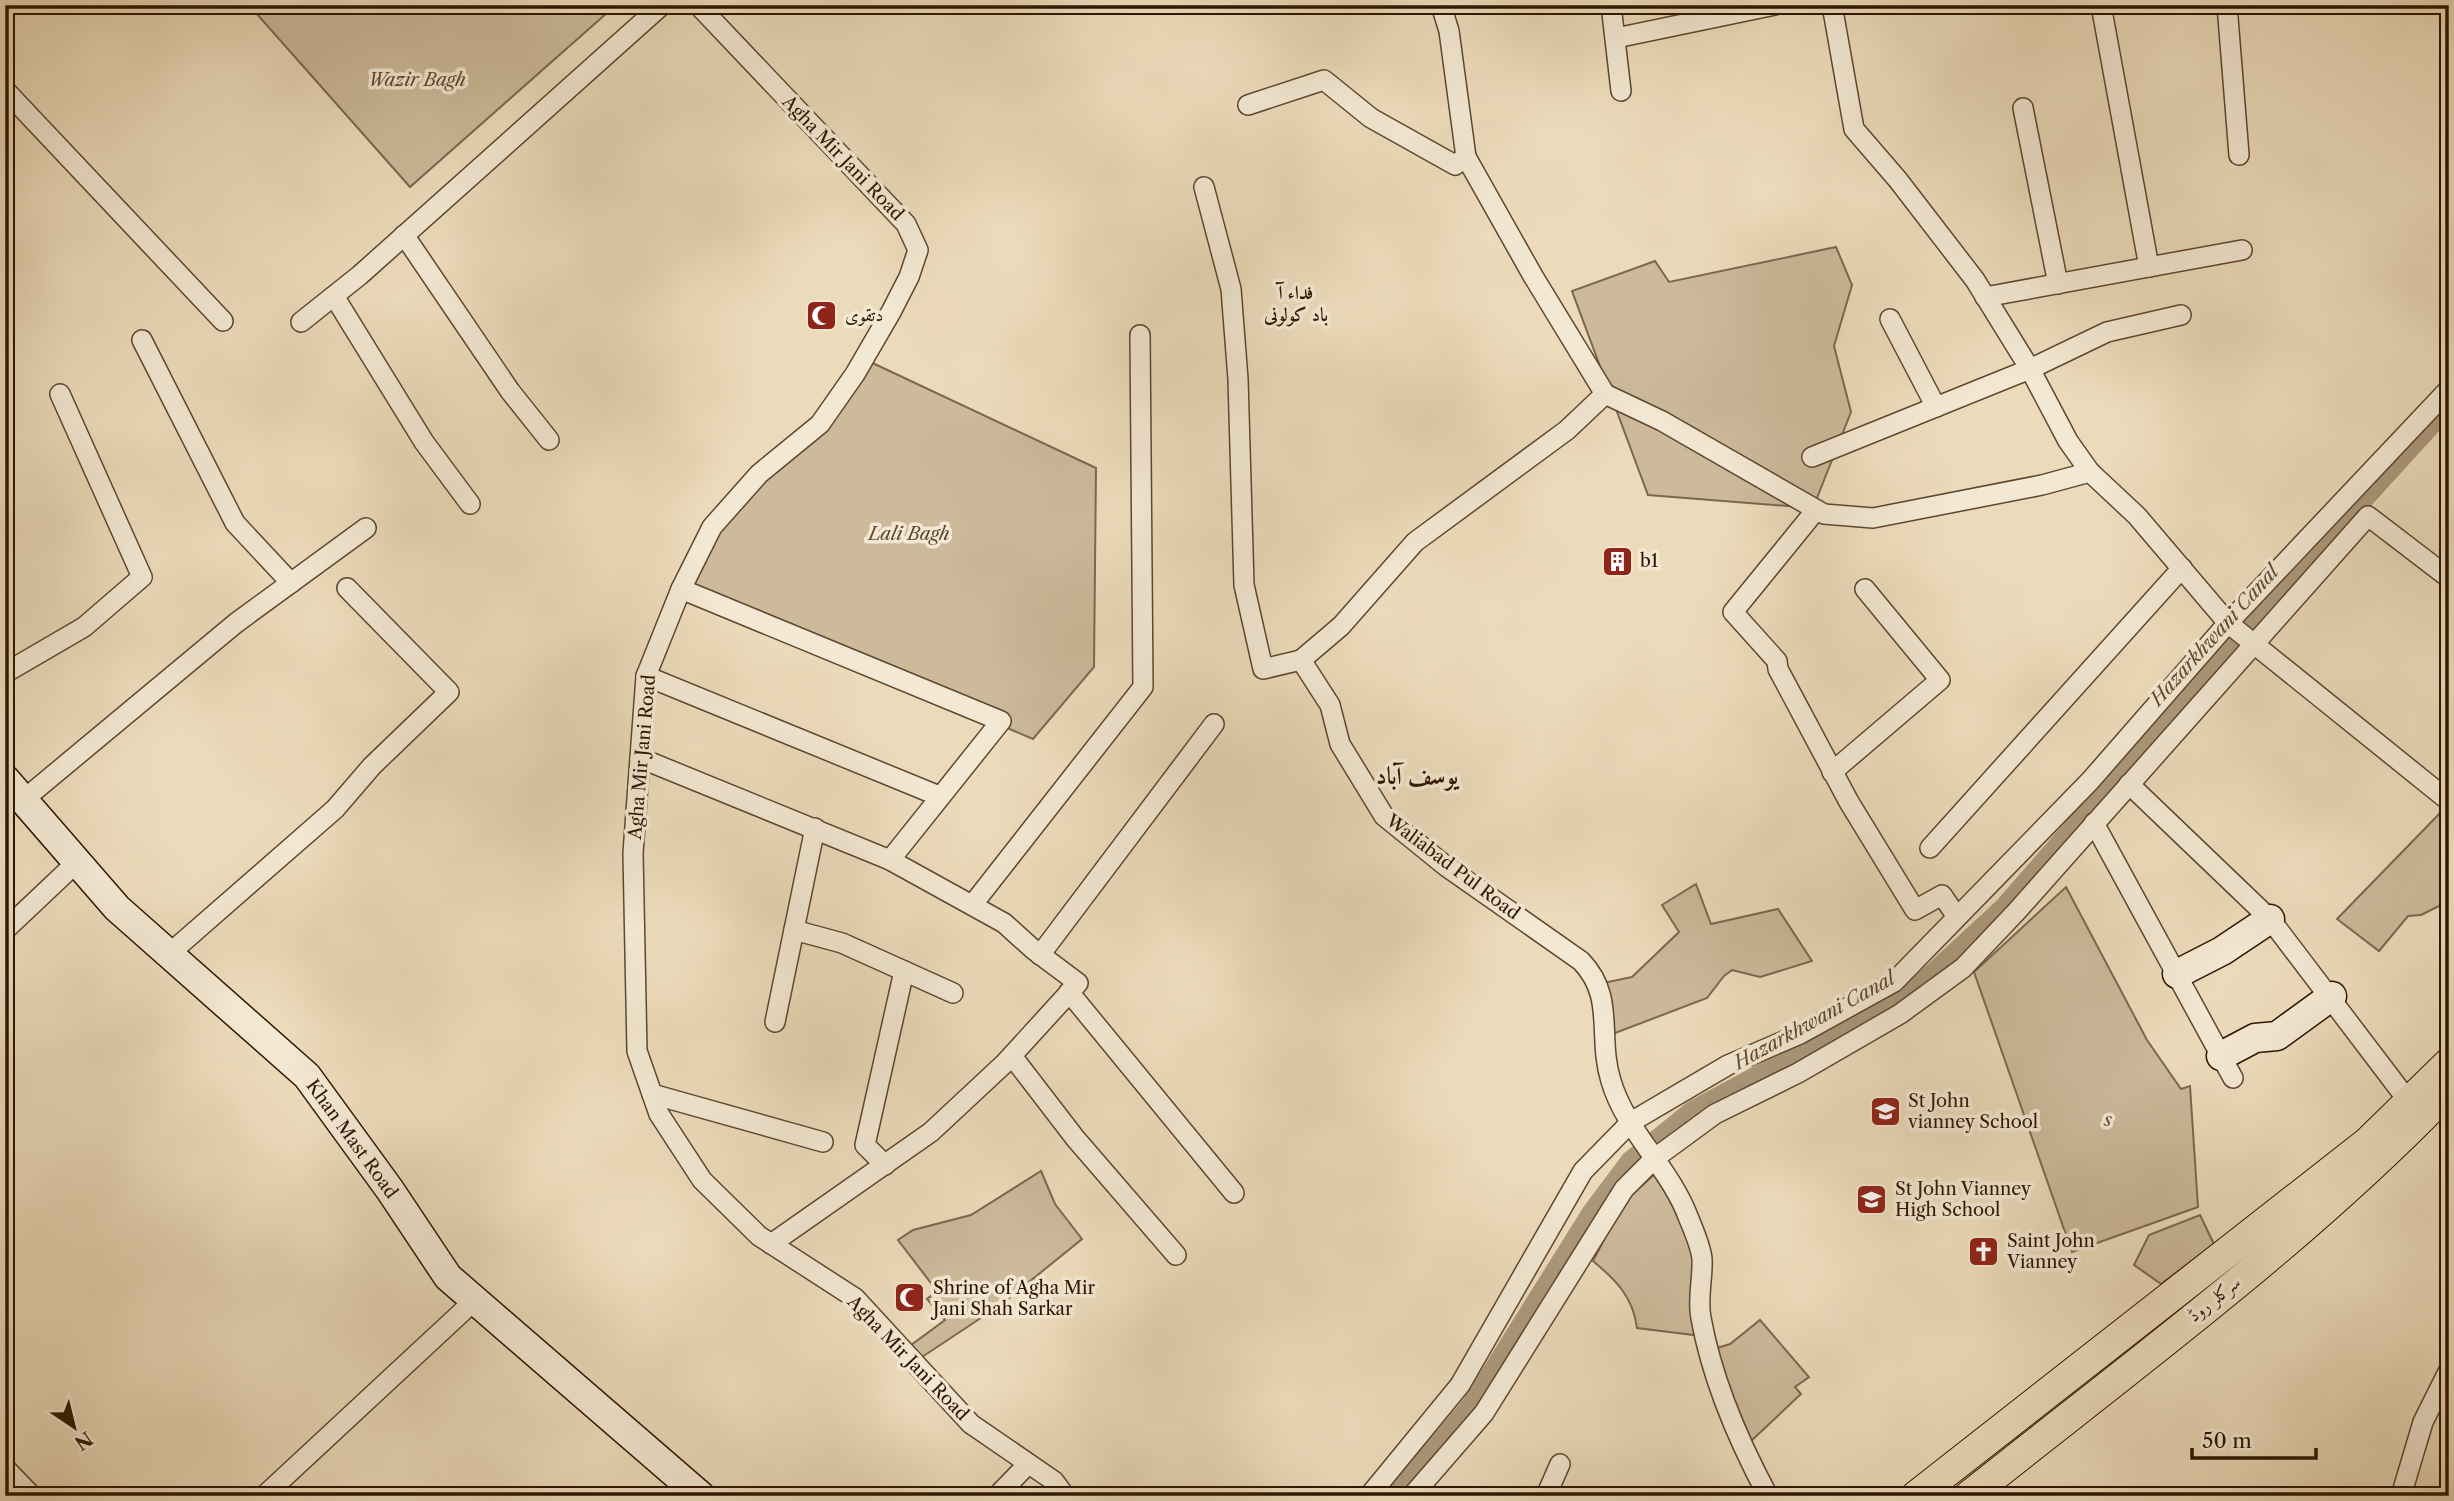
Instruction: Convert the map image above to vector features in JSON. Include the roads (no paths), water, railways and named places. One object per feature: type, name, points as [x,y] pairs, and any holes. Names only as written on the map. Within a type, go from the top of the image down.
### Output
[{"type":"main road","name":"Khan Mast Road","points":[[13,790],[117,908],[307,1076],[390,1190],[448,1277],[691,1493]]},
{"type":"main road","points":[[2177,974],[2222,951],[2270,919]]},
{"type":"main road","points":[[2227,1067],[2255,1038],[2277,1036],[2332,996]]},
{"type":"main road","points":[[1916,1496],[2368,1142],[2449,1063]]},
{"type":"main road","name":"سرکلر روڈ","points":[[1969,1496],[2215,1299],[2381,1161],[2449,1091]]},
{"type":"street","points":[[301,323],[662,5]]},
{"type":"street","name":"Agha Mir Jani Road","points":[[698,5],[906,223],[918,250],[891,312],[855,373],[820,424],[759,474],[712,527],[681,589],[646,676],[633,853],[637,1051],[659,1114],[702,1180],[771,1244],[855,1298],[971,1424],[1054,1481],[1065,1496]]},
{"type":"street","points":[[1441,5],[1449,31],[1466,157],[1527,266],[1605,394],[1662,421],[1824,514],[1873,518],[2042,485],[2090,472]]},
{"type":"street","points":[[1611,5],[1621,91]]},
{"type":"street","points":[[1616,38],[1775,5]]},
{"type":"street","points":[[1832,5],[1854,129],[1898,180],[1985,297],[2029,369],[2068,441],[2090,472],[2137,516],[2228,623],[2449,801]]},
{"type":"street","points":[[2101,5],[2149,267]]},
{"type":"street","points":[[2227,5],[2239,155]]},
{"type":"street","points":[[1248,105],[1324,80],[1371,118],[1455,165],[1466,157]]},
{"type":"street","points":[[5,90],[223,321]]},
{"type":"street","points":[[2023,108],[2058,284]]},
{"type":"street","points":[[1204,187],[1231,289],[1238,379],[1244,585],[1263,669],[1301,660],[1341,626],[1415,542],[1567,430],[1605,394]]},
{"type":"street","points":[[404,235],[510,391],[549,440]]},
{"type":"street","points":[[1985,297],[2242,250]]},
{"type":"street","points":[[334,296],[424,442],[470,504]]},
{"type":"street","points":[[1812,457],[2029,369],[2107,332],[2181,316]]},
{"type":"street","points":[[1890,319],[1936,407]]},
{"type":"street","points":[[973,904],[1143,687],[1140,335]]},
{"type":"street","points":[[142,340],[235,523],[291,583]]},
{"type":"street","points":[[1369,1496],[1460,1385],[1583,1171],[1631,1122],[1728,1065],[1800,1034],[1894,982],[2090,781],[2228,623],[2449,389]]},
{"type":"street","points":[[5,673],[84,627],[142,577],[60,394]]},
{"type":"street","points":[[1816,510],[1733,612],[1777,661],[1778,669],[1832,772],[1915,911],[1942,895],[1957,917]]},
{"type":"street","points":[[1412,1496],[1484,1413],[1625,1189],[1656,1158],[1715,1114],[1798,1073],[1900,1014],[1963,968],[2368,516],[2449,578]]},
{"type":"street","points":[[13,790],[366,528]]},
{"type":"street","points":[[1930,848],[2182,568]]},
{"type":"street","points":[[169,954],[335,809],[372,766],[449,692],[347,588]]},
{"type":"street","points":[[681,589],[1001,721],[890,860]]},
{"type":"street","points":[[1832,772],[1940,680],[1865,589]]},
{"type":"street","name":"Waliabad Pul Road","points":[[1301,660],[1330,705],[1340,744],[1384,816],[1447,867],[1581,961],[1595,975],[1606,1009],[1602,1038],[1611,1082],[1631,1122],[1656,1158]]},
{"type":"street","points":[[646,676],[939,796]]},
{"type":"street","points":[[1040,955],[1214,724]]},
{"type":"street","points":[[640,758],[890,860],[1004,923],[1077,983],[1012,1056],[931,1132],[771,1244]]},
{"type":"street","points":[[2129,784],[2270,919],[2332,996],[2410,1102]]},
{"type":"street","points":[[2094,823],[2227,1067]]},
{"type":"street","points":[[775,1022],[815,828]]},
{"type":"street","points":[[5,930],[77,862]]},
{"type":"street","points":[[794,930],[842,943],[953,993]]},
{"type":"street","points":[[885,1165],[865,1145],[904,971]]},
{"type":"street","points":[[1069,992],[1234,1194]]},
{"type":"street","points":[[1012,1056],[1075,1138],[1176,1255]]},
{"type":"street","points":[[652,1094],[823,1142]]},
{"type":"street","points":[[1656,1158],[1676,1190],[1702,1258],[1698,1302],[1707,1351],[1739,1438],[1768,1496]]},
{"type":"street","points":[[264,1496],[475,1300]]},
{"type":"street","points":[[2401,1496],[2423,1422],[2449,1370]]},
{"type":"street","points":[[998,1496],[1028,1464]]},
{"type":"street","points":[[1546,1496],[1560,1464]]},
{"type":"street","points":[[5,1468],[32,1496]]},
{"type":"waterway","name":"Hazarkhwani Canal","points":[[1393,1496],[1471,1404],[1591,1212],[1630,1160],[1692,1110],[1911,992],[2004,906],[2208,671],[2449,407]]},
{"type":"place","name":"دتقوى","points":[[822,315]]},
{"type":"place","name":"b1","points":[[1617,561]]},
{"type":"place","name":"St John vianney School","points":[[1885,1111]]},
{"type":"place","name":"St John Vianney High School","points":[[1872,1199]]},
{"type":"place","name":"Saint John Vianney","points":[[1984,1251]]},
{"type":"place","name":"Shrine of Agha Mir Jani Shah Sarkar","points":[[910,1298]]},
{"type":"district","name":"فداء آ باد کولونی","points":[[1296,303]]},
{"type":"district","name":"یوسف آباد","points":[[1417,776]]},
{"type":"park label","name":"Wazir Bagh","points":[[417,80]]},
{"type":"park label","name":"Lali Bagh","points":[[909,534]]},
{"type":"park label","name":"s","points":[[2108,1120]]}]
